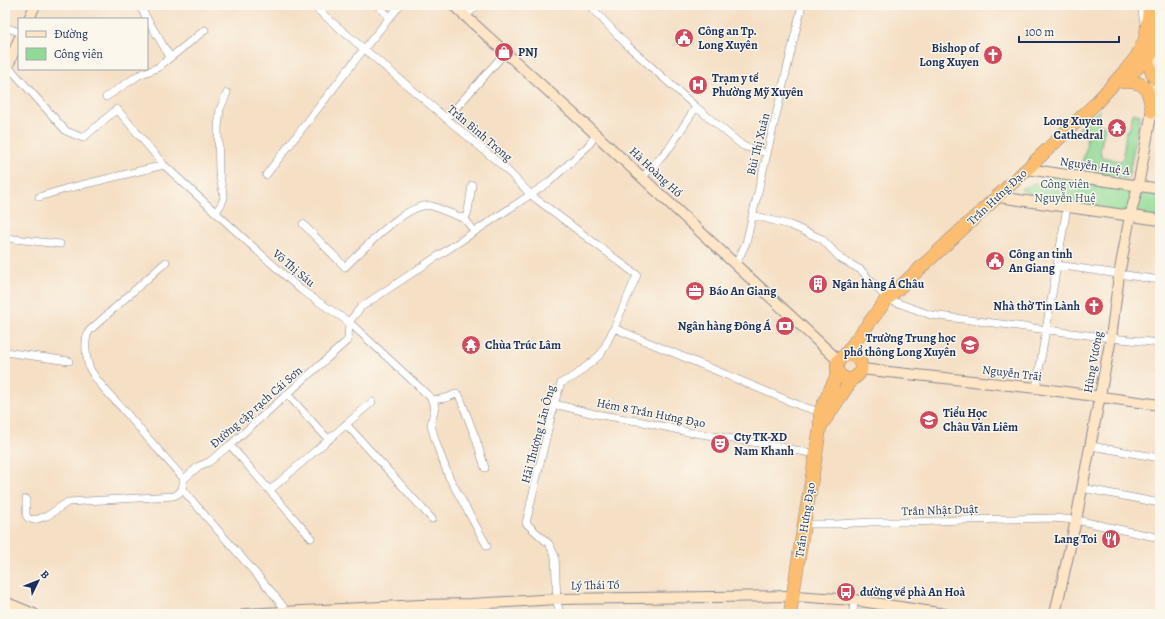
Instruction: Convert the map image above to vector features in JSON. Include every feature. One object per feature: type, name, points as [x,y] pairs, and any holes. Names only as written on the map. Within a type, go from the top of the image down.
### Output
[{"type":"highway","points":[[1149,5],[1152,39]]},
{"type":"highway","points":[[1155,79],[1144,55],[1152,39],[1158,5]]},
{"type":"highway","points":[[1104,93],[1152,39]]},
{"type":"highway","points":[[1104,93],[1123,82],[1146,60]]},
{"type":"highway","points":[[1123,82],[1133,81],[1140,83],[1146,88],[1156,111]]},
{"type":"highway","name":"Trần Hưng Đạo","points":[[790,614],[816,454],[820,427],[820,412],[841,363],[887,299],[998,197],[1104,93]]},
{"type":"highway","name":"Trần Hưng Đạo","points":[[820,427],[858,370],[862,344],[871,324],[887,299]]},
{"type":"highway","points":[[853,356],[856,358],[858,370],[845,378],[841,363],[853,356]]},
{"type":"street","points":[[29,18],[35,5]]},
{"type":"street","points":[[139,5],[147,18]]},
{"type":"street","name":"Trần Bình Trọng","points":[[312,5],[505,168],[531,195],[637,275]]},
{"type":"street","points":[[377,5],[390,17]]},
{"type":"street","points":[[266,175],[400,5]]},
{"type":"street","name":"Hà Hoàng Hổ","points":[[454,5],[736,264],[841,363]]},
{"type":"street","points":[[466,16],[477,5]]},
{"type":"street","points":[[589,5],[628,46],[696,107],[743,146],[766,153]]},
{"type":"street","name":"Bùi Thị Xuân","points":[[736,264],[746,243],[802,5]]},
{"type":"street","points":[[1141,5],[1152,39]]},
{"type":"street","points":[[148,20],[170,57]]},
{"type":"street","points":[[5,27],[18,32]]},
{"type":"street","points":[[106,97],[139,75],[157,68],[205,30]]},
{"type":"street","name":"Hùng Vương","points":[[1055,614],[1076,520],[1100,397],[1111,338],[1119,275],[1130,216],[1156,111],[1152,39]]},
{"type":"street","points":[[6,69],[18,41]]},
{"type":"street","points":[[446,119],[505,53]]},
{"type":"street","name":"Võ Thị Sáu","points":[[6,69],[66,130],[82,138],[117,109],[164,164],[301,290],[350,322],[432,400]]},
{"type":"street","points":[[216,212],[224,197],[219,173],[218,128],[220,109],[227,93]]},
{"type":"street","points":[[642,178],[670,147],[696,107]]},
{"type":"street","points":[[350,322],[361,306],[548,183],[587,147],[596,135]]},
{"type":"street","points":[[39,197],[164,164]]},
{"type":"street","name":"Nguyễn Huệ A","points":[[1027,169],[1160,189]]},
{"type":"street","points":[[465,219],[468,211],[472,184]]},
{"type":"street","points":[[998,197],[1160,220]]},
{"type":"street","points":[[303,224],[345,267],[397,219],[420,206],[432,206],[465,219],[474,231]]},
{"type":"street","points":[[1036,388],[1068,207]]},
{"type":"street","points":[[752,215],[790,225],[822,240],[841,258],[861,270],[887,299],[931,315],[1160,343]]},
{"type":"street","points":[[5,238],[60,244]]},
{"type":"street","points":[[26,499],[26,515],[28,518],[34,520],[47,516],[68,502],[174,496],[179,494],[182,489],[184,479],[106,390],[93,372],[88,363],[86,344],[87,334],[90,330],[166,262]]},
{"type":"street","points":[[1057,265],[1160,280]]},
{"type":"street","name":"Hãi Thượng Lãn Ông","points":[[560,614],[557,599],[555,556],[549,544],[526,523],[554,404],[562,383],[575,376],[601,354],[637,275]]},
{"type":"street","name":"Đường cặp rạch Cái Sơn","points":[[184,479],[198,466],[209,462],[230,445],[288,395],[348,340],[350,322]]},
{"type":"street","points":[[614,328],[794,403],[820,412]]},
{"type":"street","points":[[5,352],[69,361]]},
{"type":"street","name":"Nguyễn Trãi","points":[[858,370],[1036,388],[1160,405]]},
{"type":"street","points":[[484,468],[476,439],[459,395],[456,394],[446,398],[432,400],[435,406],[431,425],[436,443],[449,476],[487,546]]},
{"type":"street","points":[[288,395],[328,440]]},
{"type":"street","points":[[270,490],[372,402]]},
{"type":"street","name":"Hẻm 8 Trần Hưng Đạo","points":[[554,404],[595,414],[643,422],[688,432],[816,454]]},
{"type":"street","points":[[346,424],[432,519]]},
{"type":"street","points":[[230,445],[311,538]]},
{"type":"street","points":[[1090,446],[1160,458]]},
{"type":"street","points":[[1082,488],[1160,503]]},
{"type":"street","points":[[182,489],[289,613]]},
{"type":"street","name":"Trần Nhật Duật","points":[[804,524],[1053,518],[1076,520],[1160,538]]},
{"type":"street","name":"Lý Thái Tổ","points":[[245,614],[471,609],[557,599],[794,596],[854,600],[945,614]]},
{"type":"street","points":[[853,614],[854,600]]},
{"type":"street","points":[[5,602],[34,614]]},
{"type":"green space","points":[[1100,109],[1098,124],[1105,126],[1100,151],[1102,157],[1120,161],[1123,158],[1126,130],[1129,131],[1133,113],[1140,115],[1128,179],[1095,173],[1095,165],[1082,162],[1087,146],[1087,138],[1080,132],[1079,128]]},
{"type":"green space","name":"Công viên Nguyễn Huệ","points":[[1057,174],[1160,188],[1160,219],[1052,205],[1021,189]]},
{"type":"place","name":"Công an Tp. Long Xuyên","points":[[684,38]]},
{"type":"place","name":"PNJ","points":[[504,52]]},
{"type":"place","name":"Bishop of Long Xuyen","points":[[993,55]]},
{"type":"place","name":"Trạm y tế Phường Mỹ Xuyên","points":[[698,85]]},
{"type":"place","name":"Long Xuyen Cathedral","points":[[1117,128]]},
{"type":"place","name":"Công an tỉnh An Giang","points":[[995,261]]},
{"type":"place","name":"Ngân hàng Á Châu","points":[[818,284]]},
{"type":"place","name":"Báo An Giang","points":[[695,291]]},
{"type":"place","name":"Nhà thờ Tin Lành","points":[[1094,306]]},
{"type":"place","name":"Ngân hàng Đông Á","points":[[785,326]]},
{"type":"place","name":"Chùa Trúc Lâm","points":[[471,345]]},
{"type":"place","name":"Trường Trung học phổ thông Long Xuyên","points":[[970,345]]},
{"type":"place","name":"Tiểu Học Châu Văn Liêm","points":[[929,420]]},
{"type":"place","name":"Cty TK-XD Nam Khanh","points":[[720,444]]},
{"type":"place","name":"Lang Toi","points":[[1111,539]]},
{"type":"place","name":"đường về phà An Hoà","points":[[846,592]]}]
